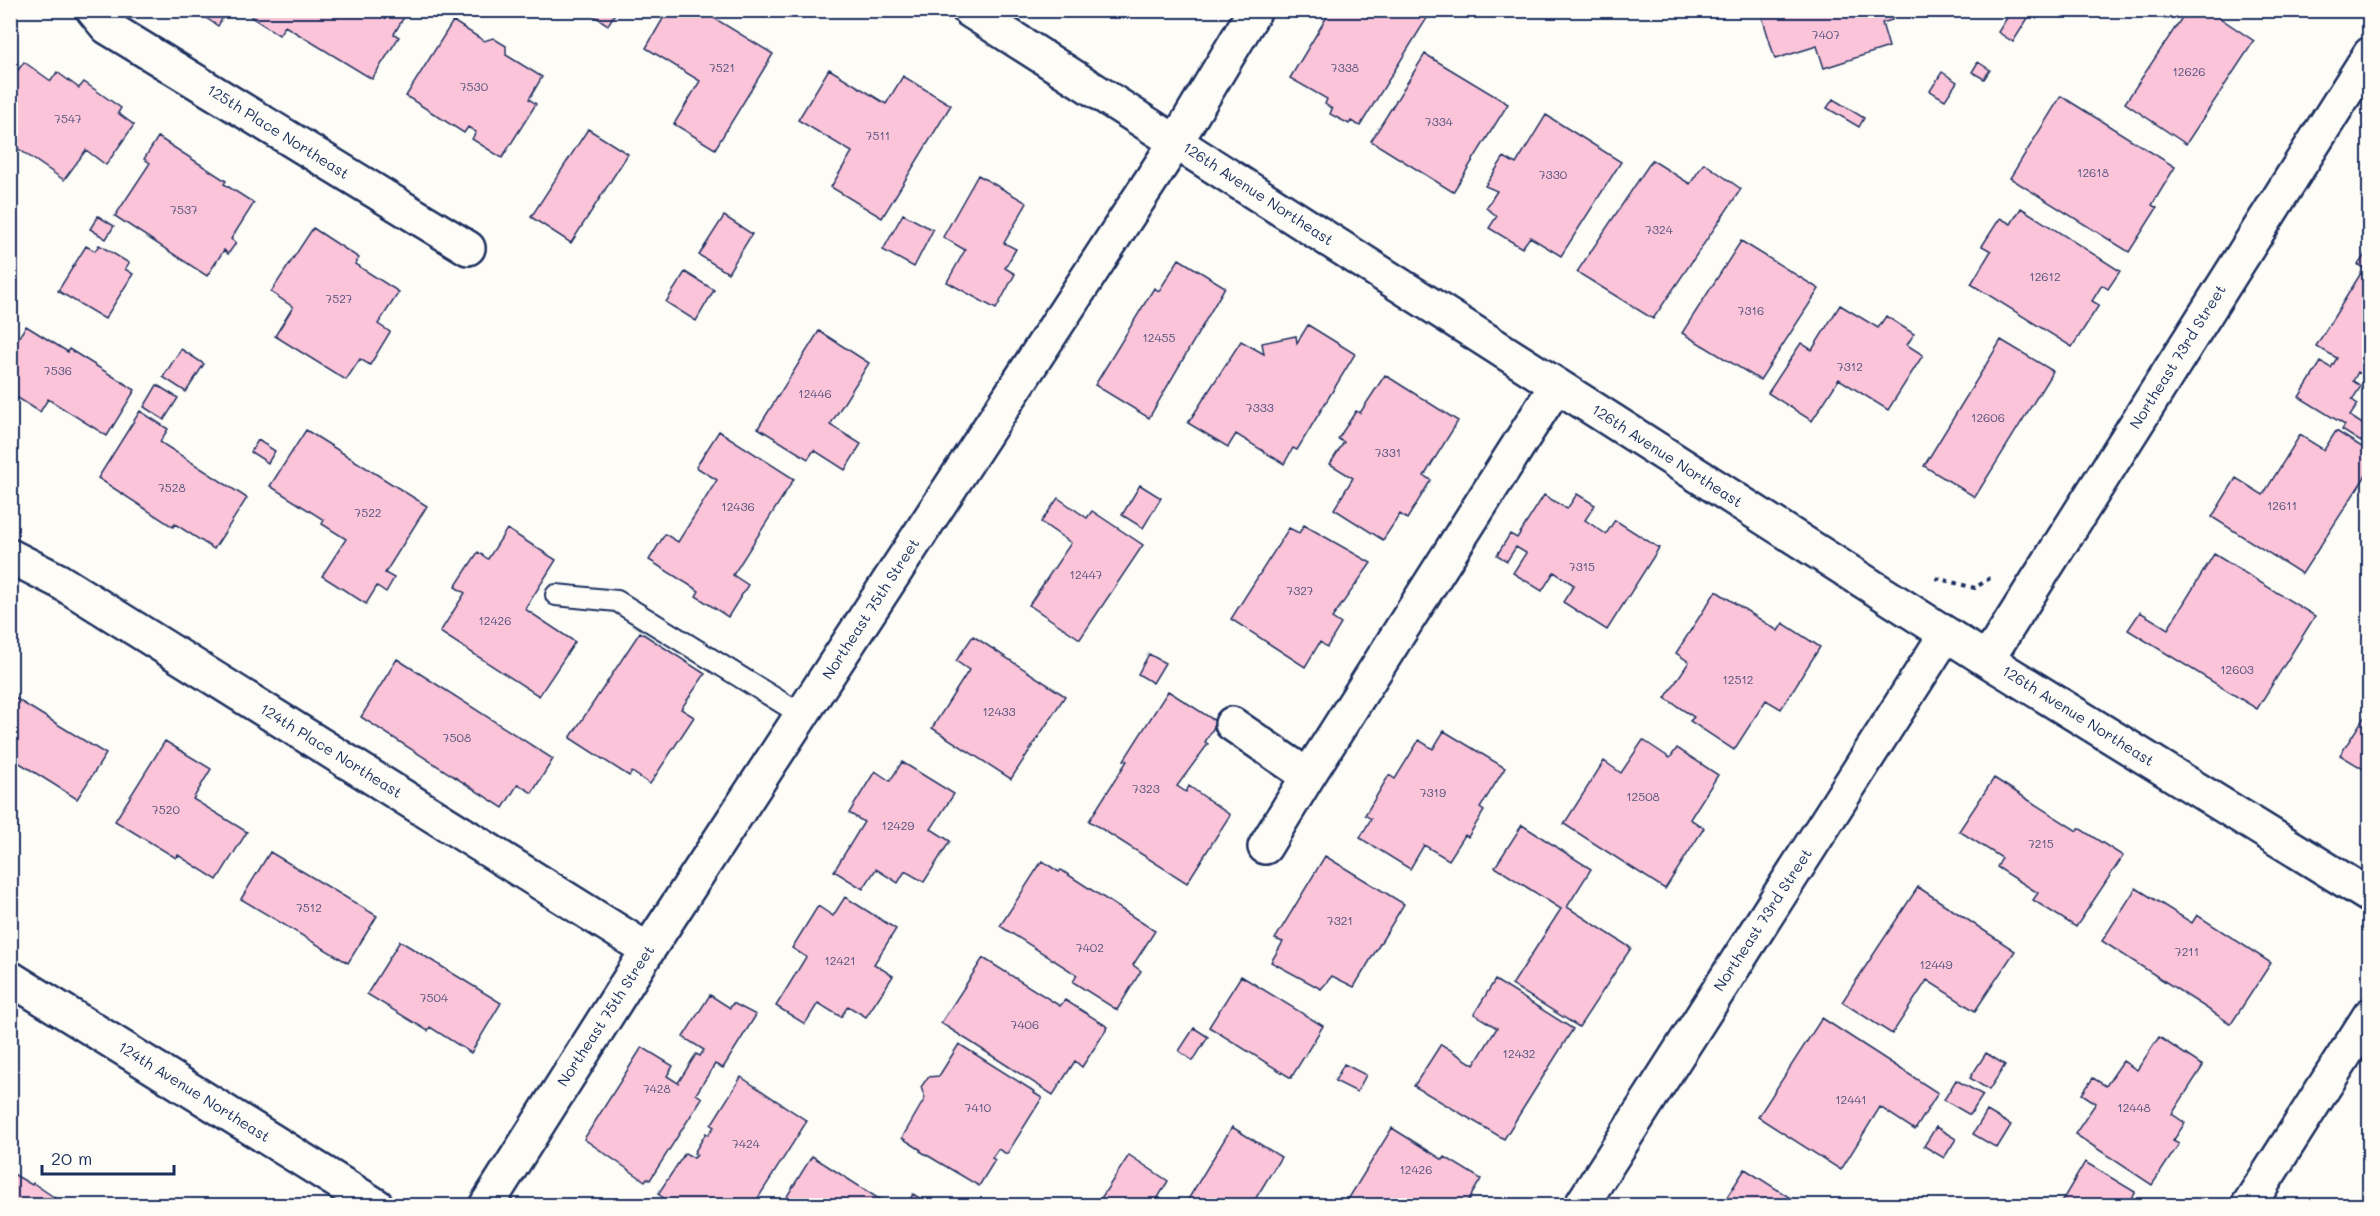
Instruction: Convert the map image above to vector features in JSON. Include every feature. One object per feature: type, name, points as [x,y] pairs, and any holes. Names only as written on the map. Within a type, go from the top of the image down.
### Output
[{"type":"street","name":"125th Place Northeast","points":[[93,10],[107,27],[468,248]]},
{"type":"street","name":"126th Avenue Northeast","points":[[969,10],[1987,660],[2370,896]]},
{"type":"street","name":"Northeast 75th Street","points":[[486,1206],[648,950],[1176,142],[1255,10]]},
{"type":"street","name":"Northeast 73rd Street","points":[[1987,660],[2370,54]]},
{"type":"street","points":[[1265,847],[1556,386]]},
{"type":"street","name":"124th Place Northeast","points":[[10,556],[59,581],[648,950]]},
{"type":"street","name":"Northeast 73rd Street","points":[[1581,1206],[1946,634]]},
{"type":"street","points":[[1232,724],[1308,776]]},
{"type":"street","name":"124th Avenue Northeast","points":[[10,978],[377,1206]]},
{"type":"street","points":[[2248,1206],[2370,1015]]},
{"type":"lane","points":[[556,595],[617,601],[802,715]]},
{"type":"path","points":[[1934,577],[1975,588],[1992,576]]},
{"type":"building","points":[[194,10],[227,10],[218,26]]},
{"type":"building","points":[[255,10],[408,10],[394,34],[399,37],[372,79],[285,26],[279,35],[251,17]]},
{"type":"building","points":[[585,10],[617,10],[608,25]]},
{"type":"building","points":[[668,10],[701,10],[773,54],[715,149],[674,124],[700,81],[646,48]]},
{"type":"building","points":[[1331,10],[1432,10],[1360,126],[1351,121],[1349,124],[1330,114],[1332,109],[1325,104],[1327,99],[1290,78]]},
{"type":"building","points":[[1760,10],[1889,10],[1892,20],[1882,23],[1889,47],[1824,68],[1817,46],[1775,59]]},
{"type":"building","points":[[2012,10],[2028,18],[2013,42],[1998,32]]},
{"type":"building","points":[[2187,10],[2208,10],[2254,41],[2186,144],[2125,103]]},
{"type":"building","points":[[453,21],[484,41],[493,38],[506,46],[506,55],[542,77],[529,99],[536,104],[502,158],[472,139],[476,132],[468,127],[464,133],[406,96]]},
{"type":"building","points":[[1425,54],[1508,104],[1453,192],[1371,141]]},
{"type":"building","points":[[24,62],[51,81],[57,72],[79,88],[84,82],[121,108],[118,113],[134,125],[106,165],[86,150],[64,180],[10,143],[10,81]]},
{"type":"building","points":[[1978,62],[1990,70],[1984,79],[1972,72]]},
{"type":"building","points":[[829,69],[886,104],[903,76],[951,105],[882,218],[831,187],[852,152],[798,120]]},
{"type":"building","points":[[1942,72],[1957,82],[1945,100],[1930,91]]},
{"type":"building","points":[[2061,96],[2175,167],[2152,205],[2157,208],[2129,252],[2010,178]]},
{"type":"building","points":[[1833,99],[1864,118],[1859,127],[1827,108]]},
{"type":"building","points":[[1546,115],[1621,162],[1561,256],[1530,237],[1522,248],[1489,228],[1497,216],[1486,208],[1497,191],[1485,186],[1504,157],[1516,164]]},
{"type":"building","points":[[588,129],[628,154],[571,243],[531,217]]},
{"type":"building","points":[[158,137],[226,181],[224,184],[254,203],[231,239],[236,243],[228,254],[224,250],[207,276],[115,216],[150,163],[144,159]]},
{"type":"building","points":[[1652,160],[1690,184],[1704,163],[1741,189],[1653,319],[1577,272]]},
{"type":"building","points":[[978,175],[1027,203],[1004,243],[1016,249],[1005,268],[1015,274],[996,309],[947,282],[965,250],[943,237]]},
{"type":"building","points":[[2021,208],[2120,271],[2108,289],[2102,285],[2092,301],[2099,305],[2072,347],[1971,284],[1991,251],[1982,246],[2000,218],[2011,224]]},
{"type":"building","points":[[903,214],[933,230],[914,267],[883,250]]},
{"type":"building","points":[[98,216],[114,226],[106,239],[90,229]]},
{"type":"building","points":[[724,216],[752,234],[728,273],[699,255]]},
{"type":"building","points":[[313,228],[359,258],[355,264],[399,292],[378,324],[390,332],[370,365],[360,359],[346,380],[275,336],[293,307],[271,292]]},
{"type":"building","points":[[1741,241],[1819,289],[1760,380],[1682,333]]},
{"type":"building","points":[[99,245],[129,263],[125,269],[133,274],[105,319],[58,291],[86,246],[95,251]]},
{"type":"building","points":[[2370,247],[2370,272],[2358,265]]},
{"type":"building","points":[[1179,259],[1225,287],[1149,418],[1095,385],[1154,288],[1159,291]]},
{"type":"building","points":[[685,272],[714,290],[696,321],[666,302]]},
{"type":"building","points":[[2361,273],[2370,278],[2370,379],[2358,372],[2353,381],[2361,386],[2352,400],[2358,404],[2350,416],[2370,429],[2361,442],[2342,430],[2345,425],[2299,397],[2321,362],[2331,368],[2337,358],[2316,346]]},
{"type":"building","points":[[1840,305],[1878,328],[1886,316],[1914,334],[1907,345],[1923,355],[1888,410],[1839,379],[1812,421],[1768,393],[1801,343],[1812,350]]},
{"type":"building","points":[[1308,325],[1355,354],[1297,450],[1293,448],[1284,464],[1236,434],[1228,447],[1188,423],[1241,341],[1264,354],[1262,343],[1296,336],[1297,343]]},
{"type":"building","points":[[26,326],[68,352],[69,349],[135,390],[107,436],[48,399],[40,412],[10,393],[10,351]]},
{"type":"building","points":[[819,331],[869,363],[830,425],[861,444],[845,470],[814,450],[808,459],[758,428]]},
{"type":"building","points":[[2001,340],[2053,371],[1975,497],[1924,466]]},
{"type":"building","points":[[181,349],[204,364],[186,392],[163,377]]},
{"type":"building","points":[[1385,375],[1458,421],[1424,476],[1431,480],[1407,519],[1400,514],[1383,540],[1334,509],[1353,478],[1330,464],[1344,442],[1338,439],[1356,411],[1360,413]]},
{"type":"building","points":[[157,385],[178,398],[164,420],[144,407]]},
{"type":"building","points":[[140,411],[168,429],[160,442],[247,498],[214,549],[175,524],[173,527],[98,478]]},
{"type":"building","points":[[306,430],[427,506],[385,573],[394,578],[386,592],[377,586],[366,604],[322,576],[346,539],[322,524],[324,520],[270,486]]},
{"type":"building","points":[[719,431],[794,479],[733,575],[748,585],[728,617],[696,596],[699,591],[649,560],[665,534],[678,542],[717,480],[696,467]]},
{"type":"building","points":[[2336,431],[2370,452],[2370,469],[2302,574],[2212,517],[2236,478],[2263,495],[2300,435],[2324,450]]},
{"type":"building","points":[[258,440],[275,451],[268,463],[251,452]]},
{"type":"building","points":[[1140,485],[1161,498],[1143,528],[1122,515]]},
{"type":"building","points":[[1577,494],[1595,505],[1585,520],[1606,534],[1615,520],[1659,548],[1607,630],[1563,602],[1574,585],[1554,572],[1542,591],[1513,573],[1526,553],[1516,547],[1507,561],[1497,555],[1510,534],[1517,538],[1544,495],[1567,509]]},
{"type":"building","points":[[1058,498],[1087,518],[1092,511],[1143,545],[1080,639],[1029,605],[1071,543],[1041,522]]},
{"type":"building","points":[[1304,525],[1371,563],[1332,618],[1341,624],[1327,647],[1320,642],[1305,667],[1231,619],[1289,528],[1299,533]]},
{"type":"building","points":[[507,529],[556,560],[525,609],[575,642],[539,696],[440,632],[465,593],[455,587],[478,552],[488,559]]},
{"type":"building","points":[[2214,554],[2315,616],[2257,709],[2128,630],[2140,612],[2168,629]]},
{"type":"building","points":[[1716,591],[1778,631],[1783,623],[1820,647],[1781,709],[1766,700],[1734,750],[1690,721],[1694,717],[1665,698],[1689,662],[1676,653]]},
{"type":"building","points":[[640,632],[705,674],[681,709],[694,717],[650,784],[632,772],[629,776],[570,738]]},
{"type":"building","points":[[973,636],[1065,696],[1011,779],[932,728],[969,670],[956,661]]},
{"type":"building","points":[[1149,654],[1165,663],[1153,683],[1138,674]]},
{"type":"building","points":[[397,659],[553,759],[532,793],[518,784],[503,808],[361,717]]},
{"type":"building","points":[[1168,691],[1217,722],[1205,742],[1208,744],[1177,786],[1186,792],[1189,786],[1230,815],[1187,883],[1089,821]]},
{"type":"building","points":[[10,695],[106,754],[77,799],[10,757]]},
{"type":"building","points":[[2370,708],[2370,773],[2340,755]]},
{"type":"building","points":[[1444,731],[1505,768],[1480,808],[1484,811],[1468,837],[1465,835],[1449,860],[1424,845],[1410,869],[1360,838],[1371,819],[1365,815],[1389,775],[1395,779],[1419,740],[1433,749]]},
{"type":"building","points":[[1643,740],[1670,758],[1677,748],[1718,775],[1690,819],[1704,828],[1665,889],[1564,824],[1604,761],[1621,773]]},
{"type":"building","points":[[165,741],[211,769],[193,799],[247,832],[217,880],[178,855],[176,858],[115,821]]},
{"type":"building","points":[[902,762],[954,794],[931,829],[950,841],[924,882],[905,871],[898,883],[876,869],[863,889],[834,871],[864,822],[849,813],[875,771],[890,781]]},
{"type":"building","points":[[1994,778],[2077,831],[2079,828],[2123,856],[2076,927],[2033,900],[2038,893],[1997,867],[2002,858],[1959,831]]},
{"type":"building","points":[[1522,825],[1591,869],[1567,907],[1631,948],[1579,1027],[1512,985],[1561,909],[1495,867]]},
{"type":"building","points":[[270,852],[377,916],[348,963],[241,899]]},
{"type":"building","points":[[1325,856],[1404,904],[1354,987],[1332,976],[1321,989],[1271,962],[1283,942],[1275,939]]},
{"type":"building","points":[[1042,861],[1059,872],[1061,870],[1155,931],[1133,965],[1141,971],[1117,1010],[1073,982],[1077,975],[1000,926]]},
{"type":"building","points":[[1918,887],[2015,951],[1975,1011],[1927,980],[1892,1034],[1842,1002]]},
{"type":"building","points":[[2136,888],[2192,923],[2197,915],[2271,963],[2231,1024],[2102,941]]},
{"type":"building","points":[[845,897],[896,929],[874,964],[893,976],[866,1017],[848,1006],[841,1017],[818,1003],[805,1024],[776,1006],[806,957],[792,948],[818,906],[833,916]]},
{"type":"building","points":[[400,941],[501,1003],[471,1053],[430,1027],[428,1031],[367,994]]},
{"type":"building","points":[[983,958],[1060,1006],[1065,1000],[1108,1027],[1082,1067],[1075,1061],[1053,1095],[941,1023]]},
{"type":"building","points":[[1241,976],[1323,1026],[1291,1078],[1209,1027]]},
{"type":"building","points":[[1495,980],[1573,1029],[1504,1139],[1414,1086],[1441,1044],[1474,1065],[1497,1028],[1474,1014]]},
{"type":"building","points":[[710,995],[730,1008],[733,1003],[756,1015],[723,1068],[715,1064],[696,1094],[702,1098],[650,1180],[647,1178],[645,1181],[584,1139],[642,1047],[673,1066],[667,1076],[678,1083],[696,1054],[700,1056],[704,1050],[683,1037]]},
{"type":"building","points":[[1822,1018],[1938,1093],[1915,1130],[1880,1107],[1841,1170],[1758,1117]]},
{"type":"building","points":[[1194,1028],[1208,1037],[1193,1061],[1179,1051]]},
{"type":"building","points":[[2159,1037],[2203,1066],[2172,1114],[2185,1123],[2173,1141],[2179,1144],[2152,1185],[2075,1134],[2096,1103],[2082,1094],[2093,1078],[2106,1086],[2123,1061],[2137,1070]]},
{"type":"building","points":[[959,1044],[1042,1098],[1007,1154],[998,1149],[992,1158],[995,1160],[979,1186],[902,1138],[925,1098],[921,1087],[928,1077],[939,1076]]},
{"type":"building","points":[[1986,1053],[2005,1065],[1989,1090],[1970,1078]]},
{"type":"building","points":[[1344,1064],[1366,1075],[1357,1092],[1335,1081]]},
{"type":"building","points":[[741,1077],[807,1121],[753,1206],[676,1206],[658,1194],[685,1153],[694,1158],[697,1155],[694,1153],[706,1133],[708,1135],[714,1127],[711,1125]]},
{"type":"building","points":[[1956,1080],[1983,1095],[1970,1115],[1944,1100]]},
{"type":"building","points":[[1987,1111],[2011,1125],[1997,1148],[1973,1134]]},
{"type":"building","points":[[1232,1127],[1281,1157],[1251,1206],[1184,1206]]},
{"type":"building","points":[[1936,1127],[1956,1139],[1944,1158],[1924,1146]]},
{"type":"building","points":[[1392,1128],[1443,1160],[1445,1157],[1481,1179],[1465,1206],[1425,1206],[1421,1203],[1420,1206],[1344,1206]]},
{"type":"building","points":[[1129,1155],[1168,1181],[1153,1206],[1096,1206]]},
{"type":"building","points":[[812,1156],[887,1204],[886,1206],[781,1206]]},
{"type":"building","points":[[2085,1162],[2135,1192],[2126,1206],[2059,1206]]},
{"type":"building","points":[[1745,1169],[1803,1206],[1721,1206]]},
{"type":"building","points":[[10,1172],[32,1185],[33,1183],[67,1206],[10,1206]]},
{"type":"building","points":[[913,1194],[930,1205],[933,1199],[943,1206],[906,1206]]}]
